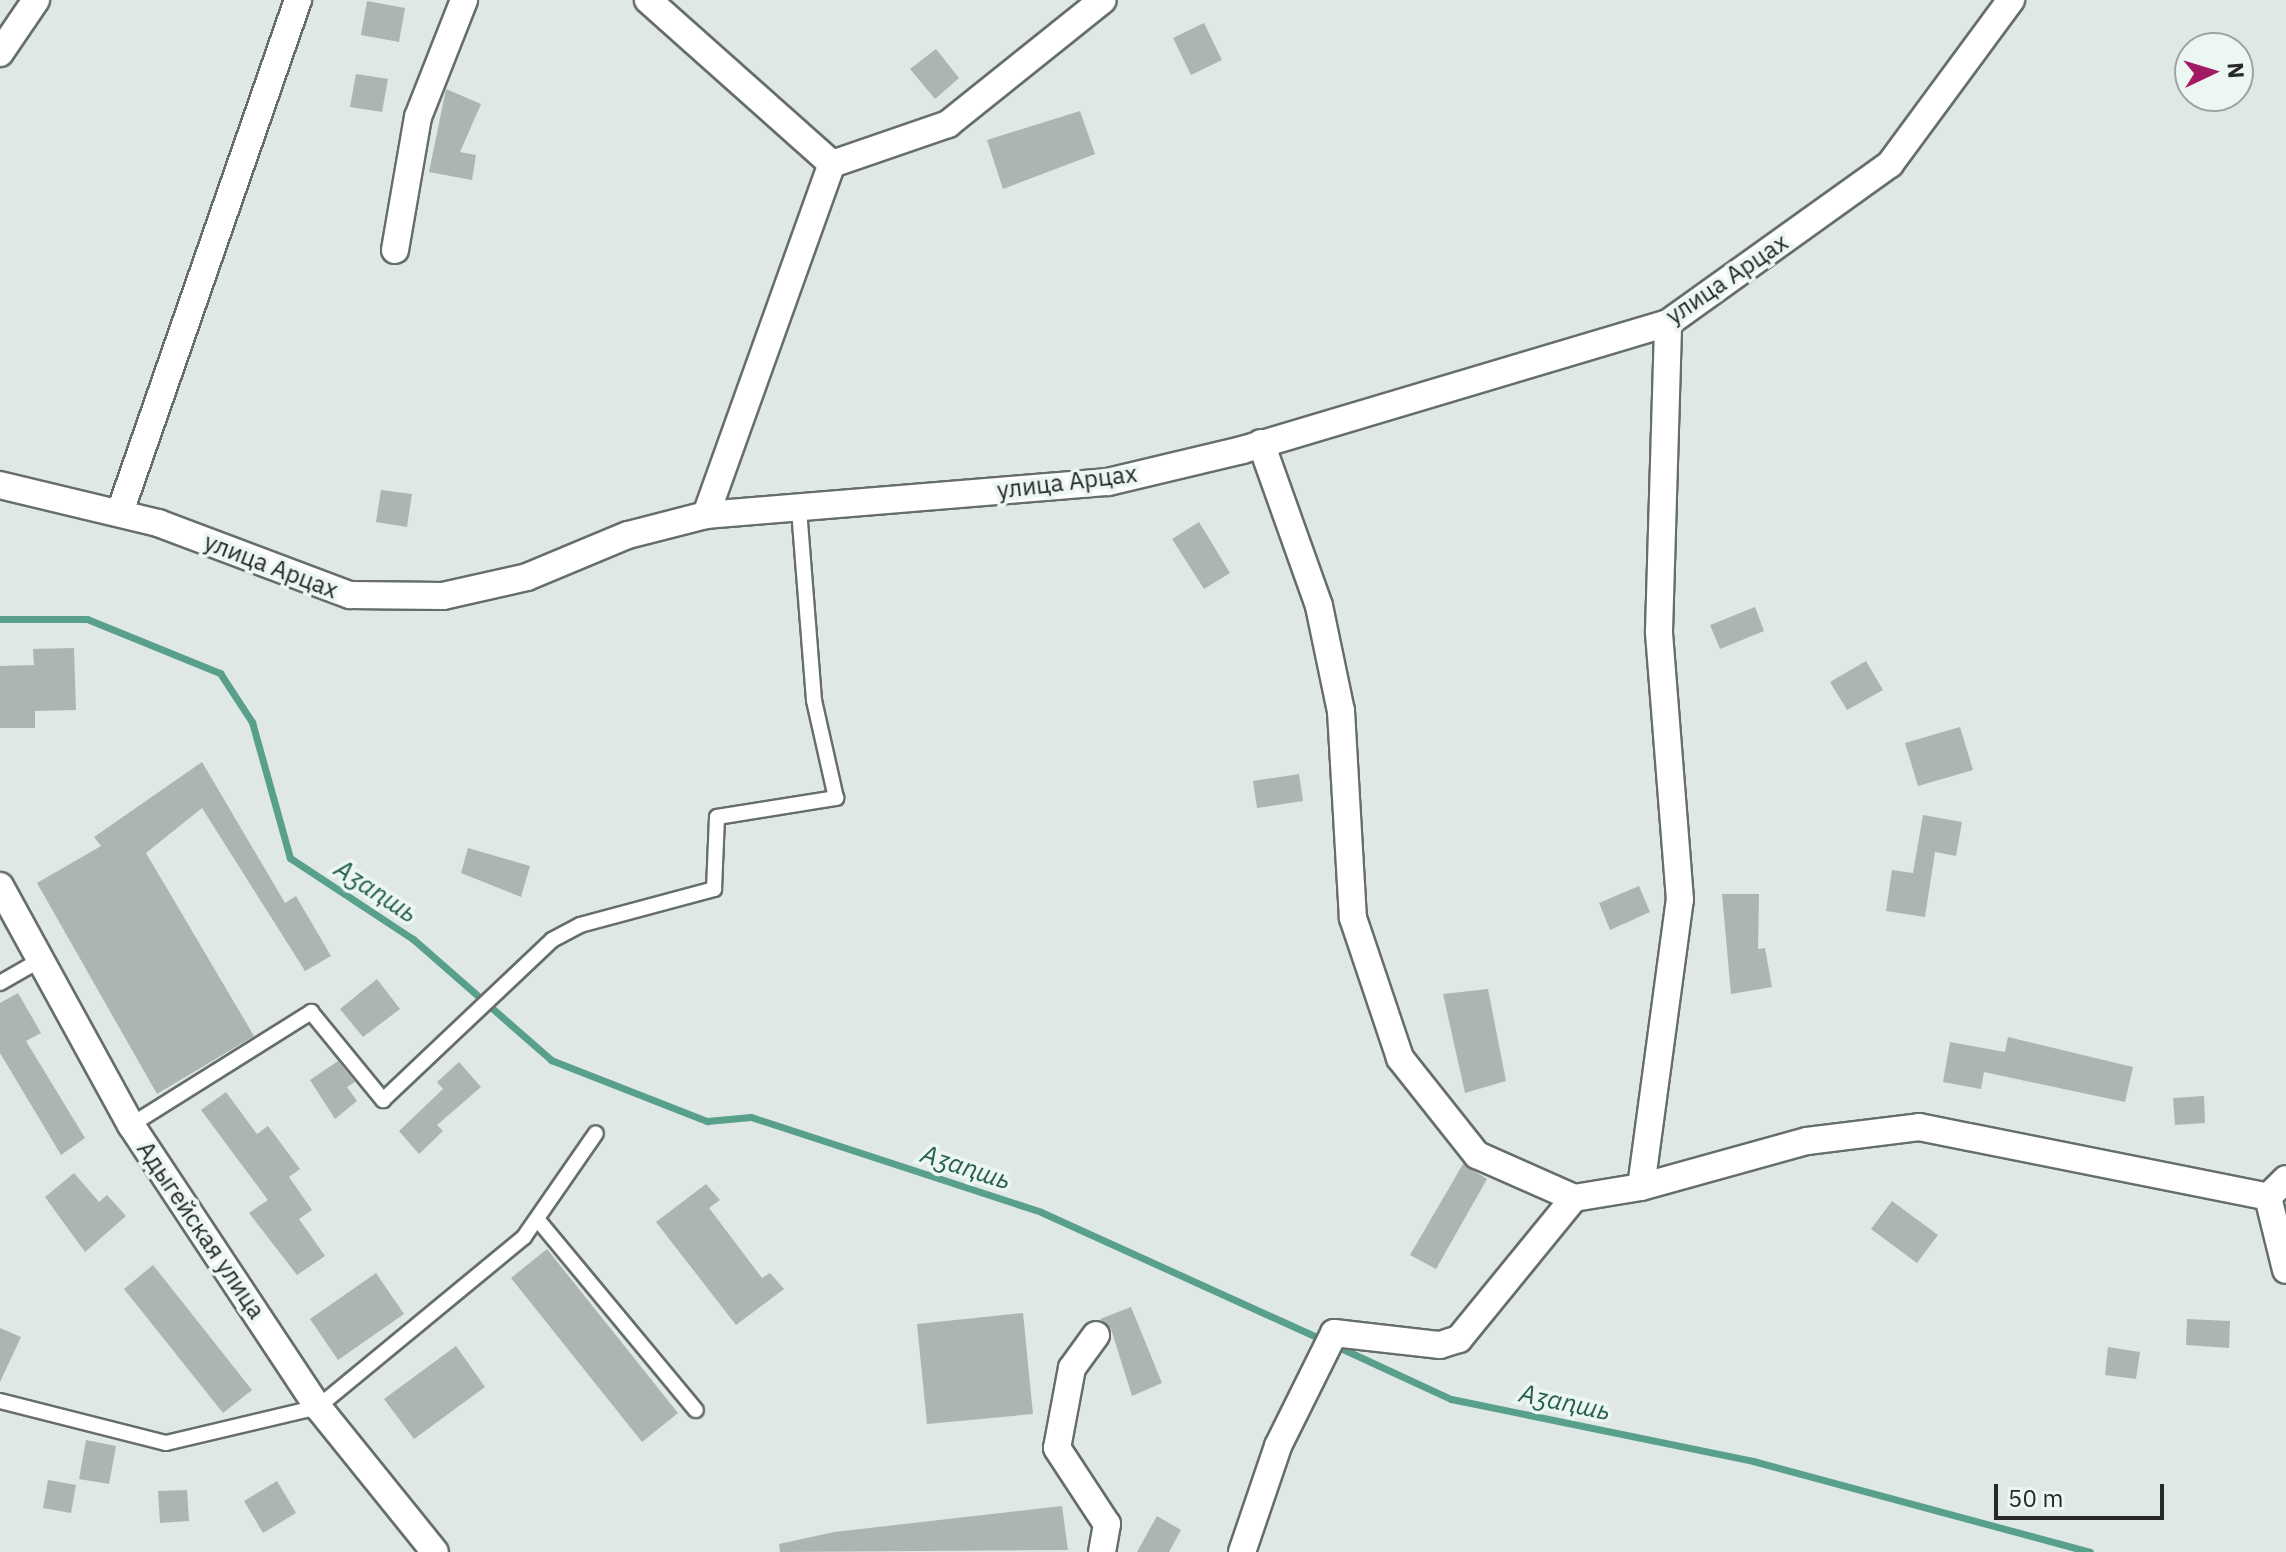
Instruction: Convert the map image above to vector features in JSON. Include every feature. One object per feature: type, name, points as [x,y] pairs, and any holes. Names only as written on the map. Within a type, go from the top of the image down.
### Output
[{"type":"street","points":[[0,53],[36,0]]},
{"type":"street","points":[[120,512],[298,0]]},
{"type":"street","points":[[395,250],[418,117],[464,0]]},
{"type":"street","points":[[648,0],[832,164]]},
{"type":"street","points":[[832,164],[948,124],[1103,0]]},
{"type":"street","name":"улица Арцах","points":[[0,485],[120,512],[350,595],[443,596],[527,577],[628,535],[706,515],[799,511],[1108,482],[1261,443],[1668,323],[1890,164],[2011,0]]},
{"type":"street","points":[[706,515],[832,164]]},
{"type":"street","points":[[1641,1187],[1680,900],[1659,631],[1668,323]]},
{"type":"street","points":[[1261,443],[1319,606],[1341,711],[1353,918],[1400,1058],[1477,1155],[1574,1198],[1641,1187],[1807,1141],[1919,1127],[2277,1188],[2286,1270]]},
{"type":"street","name":"Адыгейская улица","points":[[0,886],[131,1125],[318,1407],[435,1552]]},
{"type":"street","points":[[1242,1552],[1316,1364],[1334,1333],[1440,1345],[1459,1339],[1574,1198]]},
{"type":"street","points":[[1096,1335],[1072,1368],[1057,1448],[1107,1524],[1102,1552]]},
{"type":"lane","points":[[131,1125],[311,1012],[383,1100],[495,989],[580,925],[714,889],[717,817],[836,798],[814,700],[799,511]]},
{"type":"lane","points":[[0,983],[40,960]]},
{"type":"lane","points":[[0,1401],[166,1443],[318,1407],[538,1220],[596,1133]]},
{"type":"lane","points":[[538,1220],[696,1410]]},
{"type":"building","points":[[367,1],[405,8],[399,42],[361,35]]},
{"type":"building","points":[[1204,23],[1222,60],[1191,75],[1173,38]]},
{"type":"building","points":[[936,49],[959,78],[935,99],[910,69]]},
{"type":"building","points":[[356,74],[388,79],[382,112],[350,107]]},
{"type":"building","points":[[446,89],[481,104],[460,152],[476,155],[472,180],[429,172]]},
{"type":"building","points":[[1080,111],[1095,154],[1003,189],[987,140]]},
{"type":"building","points":[[381,490],[412,494],[407,527],[376,522]]},
{"type":"building","points":[[1199,522],[1230,573],[1204,589],[1172,539]]},
{"type":"building","points":[[1755,607],[1764,631],[1720,649],[1710,625]]},
{"type":"building","points":[[74,648],[76,710],[35,711],[35,728],[0,728],[0,666],[34,665],[33,649]]},
{"type":"building","points":[[1866,661],[1883,690],[1847,710],[1830,682]]},
{"type":"building","points":[[1960,727],[1973,770],[1918,786],[1905,743]]},
{"type":"building","points":[[202,762],[285,903],[296,896],[331,956],[305,971],[202,808],[146,853],[254,1036],[157,1094],[37,883],[101,846],[94,837]]},
{"type":"building","points":[[1299,774],[1303,801],[1257,808],[1253,781]]},
{"type":"building","points":[[1923,815],[1962,822],[1956,856],[1935,852],[1925,917],[1886,911],[1892,870],[1913,873]]},
{"type":"building","points":[[468,848],[530,866],[521,897],[461,873]]},
{"type":"building","points":[[1639,886],[1650,912],[1610,930],[1599,903]]},
{"type":"building","points":[[1722,894],[1759,894],[1758,949],[1765,948],[1772,987],[1731,994]]},
{"type":"building","points":[[377,979],[400,1009],[363,1037],[340,1009]]},
{"type":"building","points":[[1488,989],[1506,1081],[1465,1093],[1443,994]]},
{"type":"building","points":[[18,993],[41,1033],[26,1041],[85,1138],[61,1155],[0,1053],[0,1003]]},
{"type":"building","points":[[2008,1037],[2133,1067],[2125,1102],[1984,1072],[1981,1089],[1943,1082],[1950,1042],[2005,1052]]},
{"type":"building","points":[[338,1061],[355,1082],[347,1087],[357,1101],[335,1119],[310,1080]]},
{"type":"building","points":[[459,1062],[481,1087],[437,1125],[443,1131],[419,1154],[399,1131],[443,1089],[437,1082]]},
{"type":"building","points":[[226,1092],[257,1134],[268,1126],[300,1169],[289,1177],[312,1210],[299,1219],[325,1256],[297,1275],[249,1213],[268,1200],[201,1110]]},
{"type":"building","points":[[2204,1096],[2205,1123],[2175,1125],[2173,1098]]},
{"type":"building","points":[[1463,1164],[1487,1179],[1436,1269],[1410,1255]]},
{"type":"building","points":[[74,1173],[99,1202],[107,1195],[126,1216],[85,1252],[45,1197]]},
{"type":"building","points":[[706,1184],[720,1200],[709,1208],[762,1278],[770,1273],[784,1289],[736,1325],[656,1222]]},
{"type":"building","points":[[1892,1201],[1938,1235],[1917,1263],[1871,1229]]},
{"type":"building","points":[[547,1249],[678,1413],[642,1442],[511,1278]]},
{"type":"building","points":[[153,1265],[252,1390],[223,1413],[124,1289]]},
{"type":"building","points":[[376,1273],[404,1314],[338,1360],[310,1319]]},
{"type":"building","points":[[1131,1307],[1162,1383],[1132,1396],[1111,1329],[1100,1319]]},
{"type":"building","points":[[1023,1313],[1033,1414],[927,1424],[917,1324]]},
{"type":"building","points":[[2187,1319],[2230,1321],[2229,1348],[2186,1345]]},
{"type":"building","points":[[0,1328],[21,1337],[0,1382]]},
{"type":"building","points":[[456,1346],[485,1387],[414,1439],[384,1399]]},
{"type":"building","points":[[2108,1347],[2140,1352],[2136,1379],[2105,1375]]},
{"type":"building","points":[[86,1440],[116,1446],[109,1484],[79,1479]]},
{"type":"building","points":[[48,1480],[76,1485],[71,1513],[43,1508]]},
{"type":"building","points":[[277,1481],[296,1513],[263,1533],[244,1501]]},
{"type":"building","points":[[187,1490],[189,1521],[160,1523],[158,1491]]},
{"type":"building","points":[[1062,1506],[1068,1550],[780,1552],[779,1544],[834,1532]]},
{"type":"building","points":[[1157,1516],[1181,1530],[1169,1552],[1137,1552]]},
{"type":"waterway","name":"Аӡаԥшь","points":[[0,619],[87,619],[220,673],[252,722],[290,858],[413,939],[551,1060],[707,1121],[751,1117],[1041,1212],[1323,1340]]},
{"type":"waterway","name":"Аӡаԥшь","points":[[1334,1345],[1451,1399],[1753,1461],[2090,1552]]}]
